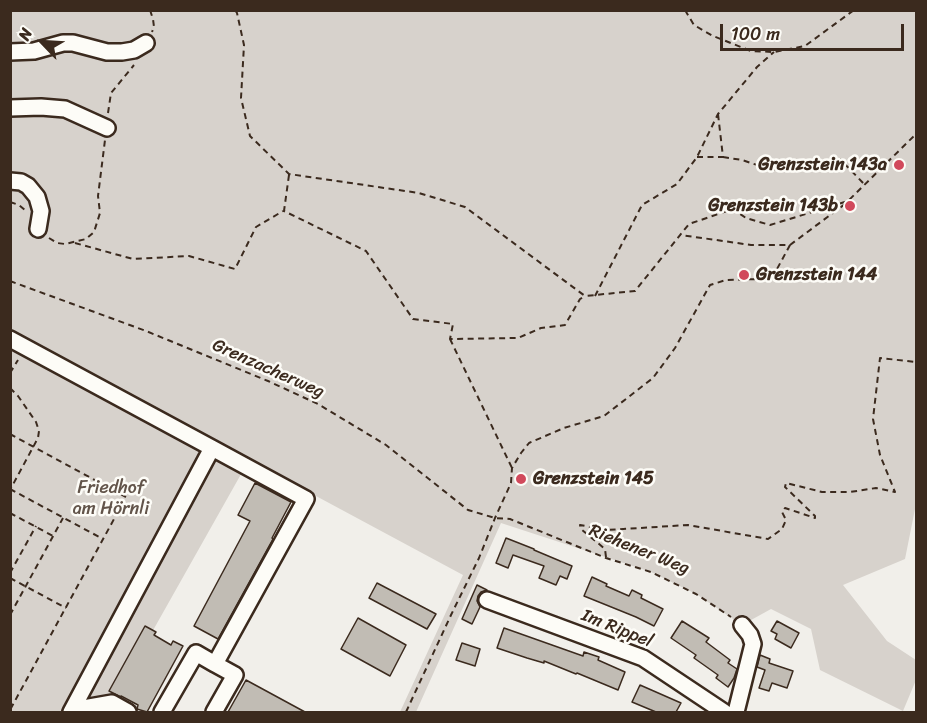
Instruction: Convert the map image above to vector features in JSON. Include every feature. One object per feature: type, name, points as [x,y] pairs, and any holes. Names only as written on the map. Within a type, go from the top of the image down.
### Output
[{"type":"street","points":[[10,52],[34,51],[63,43],[73,43],[107,52],[122,52],[134,50],[146,43]]},
{"type":"street","points":[[10,108],[41,106],[65,109],[106,128]]},
{"type":"street","points":[[10,181],[21,182],[28,186],[37,197],[41,211],[38,229]]},
{"type":"street","points":[[10,339],[306,499],[215,664]]},
{"type":"street","points":[[72,711],[212,448]]},
{"type":"street","name":"Im Rippel","points":[[487,600],[643,658],[724,712]]},
{"type":"street","points":[[736,712],[753,644],[742,624]]},
{"type":"street","points":[[162,712],[196,653],[235,675],[214,712]]},
{"type":"street","points":[[72,711],[112,703],[128,712]]},
{"type":"path","points":[[10,202],[25,209],[38,229],[57,243],[75,243],[86,239],[94,232],[100,213],[98,196],[111,93],[147,48],[146,43],[154,27],[150,10]]},
{"type":"path","points":[[235,10],[244,45],[241,98],[250,136],[289,174],[419,193],[465,207],[585,296]]},
{"type":"path","points":[[685,10],[694,25],[712,36],[751,51],[774,52],[805,46],[854,10]]},
{"type":"path","points":[[595,296],[642,205],[678,184],[697,157],[718,114],[757,67],[774,52]]},
{"type":"path","points":[[718,114],[723,158]]},
{"type":"path","points":[[406,712],[479,558],[511,483],[512,468],[529,443],[564,428],[604,416],[653,378],[675,348],[710,285],[726,280],[762,279],[777,269],[790,245],[848,201],[916,134]]},
{"type":"path","points":[[697,157],[742,160],[772,170],[840,159],[865,185]]},
{"type":"path","points":[[284,211],[289,174]]},
{"type":"path","points":[[450,339],[518,338],[541,328],[565,325],[580,299],[585,296],[635,291],[689,224],[733,209],[746,218],[770,225],[848,201]]},
{"type":"path","points":[[75,243],[133,259],[189,256],[236,269],[256,227],[284,211]]},
{"type":"path","points":[[284,211],[366,250],[413,320],[453,324],[450,339],[512,468]]},
{"type":"path","points":[[681,236],[751,245],[790,245]]},
{"type":"path","name":"Grenzacherweg","points":[[10,281],[146,331],[318,404],[386,446],[468,510],[495,518]]},
{"type":"path","points":[[606,558],[605,549],[581,529],[580,525],[607,530],[688,525],[768,539],[782,529],[786,520],[782,512],[785,508],[815,518],[785,487],[786,483],[822,492],[850,492],[876,488],[895,492],[880,455],[873,419],[880,358],[916,362]]},
{"type":"path","points":[[10,388],[36,422],[39,431],[38,438],[11,489],[103,539]]},
{"type":"path","points":[[10,434],[126,497],[10,710]]},
{"type":"path","points":[[10,513],[54,536]]},
{"type":"path","points":[[10,615],[63,518]]},
{"type":"path","name":"Riehener Weg","points":[[495,518],[510,519],[606,558],[651,572],[696,594],[742,624]]},
{"type":"path","points":[[10,573],[36,526]]},
{"type":"path","points":[[10,578],[66,608]]},
{"type":"green space","name":"Friedhof am Hörnli","points":[[10,11],[916,11],[916,504],[905,559],[843,585],[887,641],[916,660],[916,680],[903,711],[820,670],[811,629],[771,609],[742,625],[696,594],[651,572],[501,523],[416,712],[400,712],[463,575],[249,460],[107,712],[11,712]]},
{"type":"building","points":[[255,483],[291,502],[218,639],[194,626],[250,521],[238,515]]},
{"type":"building","points":[[506,538],[572,566],[567,579],[560,576],[556,585],[539,578],[544,566],[513,555],[508,568],[496,563]]},
{"type":"building","points":[[592,577],[629,596],[632,590],[642,595],[641,598],[663,609],[654,626],[584,596]]},
{"type":"building","points":[[377,583],[436,614],[427,629],[369,598]]},
{"type":"building","points":[[477,585],[487,590],[478,596],[477,601],[480,607],[472,624],[462,619]]},
{"type":"building","points":[[358,618],[406,645],[390,676],[341,649]]},
{"type":"building","points":[[682,621],[709,638],[706,642],[730,660],[728,663],[737,669],[728,687],[716,678],[718,675],[694,658],[696,655],[671,638]]},
{"type":"building","points":[[777,621],[799,633],[791,648],[775,639],[777,634],[771,631]]},
{"type":"building","points":[[145,626],[156,632],[154,635],[171,645],[173,641],[183,646],[147,712],[137,709],[138,705],[109,691]]},
{"type":"building","points":[[504,628],[583,656],[584,652],[599,657],[598,660],[625,672],[618,690],[544,661],[544,663],[497,648]]},
{"type":"building","points":[[462,643],[480,649],[475,666],[456,660]]},
{"type":"building","points":[[760,655],[770,659],[769,663],[793,671],[787,688],[772,683],[769,691],[759,688],[765,670],[757,667]]},
{"type":"building","points":[[246,680],[305,712],[228,712]]},
{"type":"building","points":[[640,685],[681,703],[676,712],[656,712],[632,702]]},
{"type":"place","name":"Grenzstein 143a","points":[[899,165]]},
{"type":"place","name":"Grenzstein 143b","points":[[850,206]]},
{"type":"place","name":"Grenzstein 144","points":[[744,275]]},
{"type":"place","name":"Grenzstein 145","points":[[521,479]]}]
